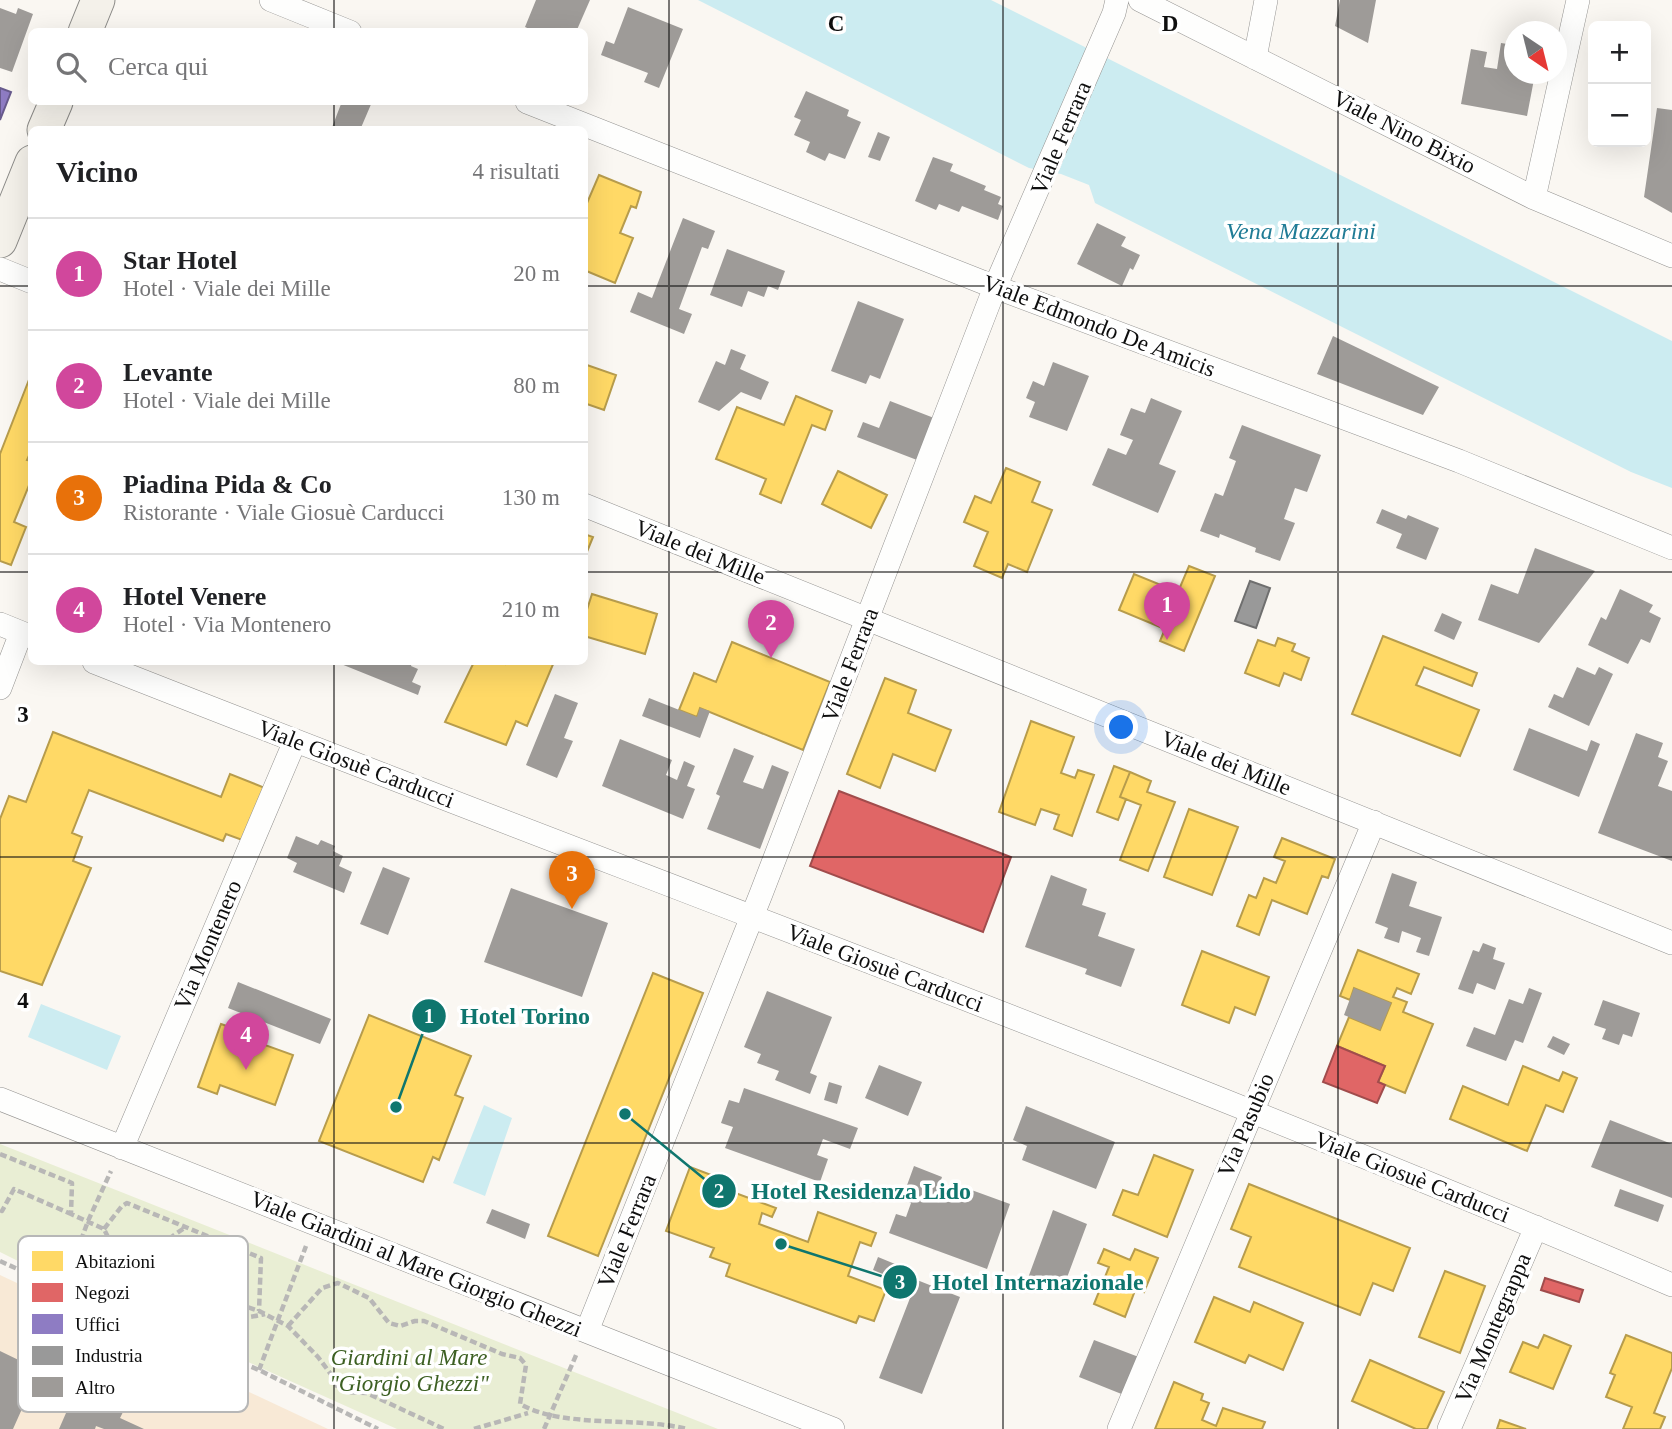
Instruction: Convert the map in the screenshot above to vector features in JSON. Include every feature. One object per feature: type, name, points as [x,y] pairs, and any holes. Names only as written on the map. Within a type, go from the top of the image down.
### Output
[{"type":"street","points":[[87,28],[98,0]]},
{"type":"street","points":[[271,0],[340,28]]},
{"type":"street","name":"Viale Nino Bixio","points":[[1140,0],[1534,198],[1672,256]]},
{"type":"street","points":[[1255,58],[1266,0]]},
{"type":"street","points":[[1534,198],[1578,0]]},
{"type":"street","name":"Viale Ferrara","points":[[587,1331],[753,916],[995,287],[1116,7]]},
{"type":"street","points":[[46,126],[55,105]]},
{"type":"street","name":"Viale Edmondo De Amicis","points":[[535,105],[588,126]]},
{"type":"street","name":"Viale Edmondo De Amicis","points":[[588,126],[995,287],[1459,461],[1672,548]]},
{"type":"street","points":[[0,241],[28,172]]},
{"type":"street","points":[[0,269],[28,280]]},
{"type":"street","name":"Viale dei Mille","points":[[588,507],[1672,943]]},
{"type":"street","points":[[0,688],[18,631]]},
{"type":"street","name":"Viale Giosuè Carducci","points":[[102,665],[753,916],[1251,1112],[1536,1227],[1672,1286]]},
{"type":"street","name":"Via Montenero","points":[[122,1148],[295,741]]},
{"type":"street","name":"Via Pasubio","points":[[1119,1429],[1374,822]]},
{"type":"street","name":"Viale Giardini al Mare Giorgio Ghezzi","points":[[0,1099],[833,1429]]},
{"type":"street","name":"Via Montegrappa","points":[[1449,1429],[1536,1227]]},
{"type":"path","points":[[83,1236],[122,1148]]},
{"type":"path","points":[[0,1154],[72,1183],[71,1214]]},
{"type":"path","points":[[0,1210],[2,1211],[14,1189],[104,1229],[108,1236]]},
{"type":"path","points":[[104,1229],[127,1203],[210,1236]]},
{"type":"path","points":[[259,1370],[315,1223]]},
{"type":"path","points":[[172,1236],[187,1226]]},
{"type":"path","points":[[248,1252],[261,1258],[258,1311]]},
{"type":"path","points":[[0,1261],[18,1269]]},
{"type":"path","points":[[288,1326],[322,1288],[338,1283],[369,1298],[389,1323],[400,1326],[424,1321],[520,1358],[526,1365],[520,1404],[529,1412],[578,1425],[636,1427],[661,1424],[687,1429]]},
{"type":"path","points":[[248,1308],[288,1326],[318,1357],[337,1386],[348,1392],[367,1393],[444,1429]]},
{"type":"path","points":[[248,1317],[265,1314]]},
{"type":"path","points":[[544,1429],[587,1331]]},
{"type":"path","points":[[248,1366],[378,1429]]},
{"type":"path","points":[[474,1429],[529,1412]]},
{"type":"green space","name":"Giardini al Mare \"Giorgio Ghezzi\"","points":[[0,1144],[232,1236],[18,1236],[18,1261],[0,1252]]},
{"type":"green space","name":"Giardini al Mare \"Giorgio Ghezzi\"","points":[[248,1242],[718,1429],[397,1429],[248,1362]]},
{"type":"sand","points":[[0,1275],[18,1283],[18,1412],[248,1412],[248,1391],[328,1429],[0,1429]]},
{"type":"water","name":"Vena Mazzarini","points":[[698,0],[991,0],[1672,341],[1672,488],[1631,472],[1095,203],[1089,185],[1061,174],[1029,168]]},
{"type":"water","points":[[41,1004],[121,1036],[107,1070],[28,1037]]},
{"type":"water","points":[[484,1105],[512,1118],[485,1196],[453,1183]]},
{"type":"building: Abitazioni","points":[[599,175],[641,192],[636,208],[631,206],[620,233],[633,238],[615,283],[588,272],[588,201]]},
{"type":"building: Abitazioni","points":[[588,365],[616,375],[604,410],[588,404]]},
{"type":"building: Abitazioni","points":[[28,382],[28,488],[14,522],[26,527],[11,565],[0,561],[0,454]]},
{"type":"building: Abitazioni","points":[[796,396],[832,411],[825,430],[812,425],[781,503],[760,494],[766,479],[716,459],[737,407],[784,425]]},
{"type":"building: Abitazioni","points":[[1006,468],[1040,482],[1032,502],[1052,510],[1027,572],[1008,564],[1002,578],[974,566],[988,532],[964,522],[975,496],[991,503]]},
{"type":"building: Abitazioni","points":[[838,471],[887,495],[871,528],[822,504]]},
{"type":"building: Abitazioni","points":[[588,535],[593,537],[588,549]]},
{"type":"building: Abitazioni","points":[[1189,566],[1215,576],[1184,651],[1160,641],[1165,629],[1119,610],[1134,574],[1178,592]]},
{"type":"building: Abitazioni","points":[[592,594],[657,614],[645,654],[588,637],[588,606]]},
{"type":"building: Abitazioni","points":[[1383,636],[1477,673],[1472,686],[1424,667],[1416,685],[1479,710],[1460,756],[1352,714]]},
{"type":"building: Abitazioni","points":[[1278,638],[1295,644],[1292,651],[1309,658],[1301,680],[1284,673],[1279,686],[1245,673],[1258,640],[1275,646]]},
{"type":"building: Abitazioni","points":[[732,642],[830,682],[803,750],[700,708],[697,717],[679,710],[694,673],[716,682]]},
{"type":"building: Abitazioni","points":[[473,665],[553,665],[527,726],[516,721],[506,745],[445,722]]},
{"type":"building: Abitazioni","points":[[885,678],[916,690],[908,713],[951,730],[935,771],[893,754],[880,788],[847,774]]},
{"type":"building: Abitazioni","points":[[1031,721],[1074,737],[1061,773],[1075,778],[1078,770],[1094,775],[1072,836],[1054,829],[1059,815],[1041,809],[1035,825],[999,812]]},
{"type":"building: Abitazioni","points":[[53,732],[221,797],[230,774],[265,788],[245,841],[226,834],[223,841],[89,790],[72,833],[82,837],[73,861],[91,868],[42,985],[0,971],[0,819],[9,796],[26,802]]},
{"type":"building: Abitazioni","points":[[1114,766],[1130,772],[1120,797],[1126,799],[1118,820],[1097,812]]},
{"type":"building: Abitazioni","points":[[1130,772],[1151,781],[1147,792],[1175,802],[1148,871],[1120,860],[1141,805],[1120,797]]},
{"type":"building: Abitazioni","points":[[1189,809],[1238,827],[1212,895],[1164,877]]},
{"type":"building: Abitazioni","points":[[1282,838],[1335,859],[1328,878],[1322,876],[1307,914],[1272,900],[1259,935],[1237,926],[1249,895],[1256,898],[1264,878],[1276,883],[1285,861],[1274,857]]},
{"type":"building: Abitazioni","points":[[1358,950],[1419,974],[1411,994],[1397,988],[1393,997],[1407,1002],[1403,1012],[1433,1024],[1405,1093],[1378,1082],[1385,1066],[1337,1046],[1349,1017],[1380,1030],[1391,1003],[1354,988],[1350,1000],[1340,996]]},
{"type":"building: Abitazioni","points":[[1202,951],[1269,977],[1255,1015],[1235,1007],[1229,1023],[1182,1005]]},
{"type":"building: Abitazioni","points":[[653,973],[703,993],[598,1256],[548,1236]]},
{"type":"building: Abitazioni","points":[[369,1015],[471,1056],[455,1095],[463,1098],[439,1160],[433,1157],[423,1182],[319,1141]]},
{"type":"building: Abitazioni","points":[[221,1024],[264,1039],[262,1044],[293,1055],[275,1105],[220,1085],[217,1094],[198,1087]]},
{"type":"building: Abitazioni","points":[[1523,1066],[1559,1081],[1563,1072],[1577,1078],[1563,1112],[1546,1105],[1527,1151],[1450,1119],[1463,1086],[1508,1105]]},
{"type":"building: Abitazioni","points":[[1154,1155],[1193,1170],[1167,1237],[1113,1215],[1123,1190],[1138,1195]]},
{"type":"building: Abitazioni","points":[[690,1167],[714,1176],[711,1184],[776,1208],[772,1217],[762,1213],[759,1224],[808,1242],[818,1212],[876,1233],[871,1246],[860,1242],[848,1276],[886,1290],[874,1321],[859,1316],[856,1323],[726,1276],[730,1264],[710,1257],[714,1248],[666,1231]]},
{"type":"building: Abitazioni","points":[[1249,1184],[1410,1248],[1393,1291],[1373,1283],[1360,1315],[1239,1267],[1251,1237],[1231,1229]]},
{"type":"building: Abitazioni","points":[[1104,1249],[1130,1260],[1135,1249],[1158,1258],[1144,1292],[1136,1288],[1125,1317],[1094,1304],[1109,1267],[1098,1263]]},
{"type":"building: Abitazioni","points":[[1445,1271],[1485,1286],[1460,1353],[1419,1337]]},
{"type":"building: Abitazioni","points":[[1214,1297],[1250,1312],[1254,1302],[1303,1323],[1283,1370],[1249,1355],[1245,1363],[1195,1342]]},
{"type":"building: Abitazioni","points":[[1544,1335],[1571,1346],[1553,1389],[1510,1372],[1523,1342],[1538,1348]]},
{"type":"building: Abitazioni","points":[[1626,1335],[1672,1353],[1672,1368],[1654,1413],[1665,1417],[1660,1429],[1623,1429],[1632,1407],[1606,1397],[1615,1375],[1610,1373]]},
{"type":"building: Abitazioni","points":[[1370,1360],[1444,1392],[1427,1429],[1416,1429],[1352,1401]]},
{"type":"building: Abitazioni","points":[[1174,1382],[1203,1394],[1201,1400],[1209,1403],[1202,1420],[1216,1426],[1223,1408],[1265,1422],[1262,1429],[1155,1429]]},
{"type":"building: Abitazioni","points":[[1500,1420],[1526,1429],[1497,1429]]},
{"type":"building: Negozi","points":[[839,791],[1011,857],[983,932],[810,866]]},
{"type":"building: Negozi","points":[[1337,1046],[1385,1066],[1378,1082],[1385,1085],[1377,1103],[1323,1082]]},
{"type":"building: Negozi","points":[[1545,1278],[1583,1290],[1579,1302],[1541,1290]]},
{"type":"building: Uffici","points":[[0,88],[11,92],[0,120]]},
{"type":"building: Industria","points":[[1250,581],[1270,588],[1256,628],[1235,621]]},
{"type":"building: Altro","points":[[536,0],[590,0],[578,28],[525,27]]},
{"type":"building: Altro","points":[[1340,0],[1376,0],[1368,43],[1335,26]]},
{"type":"building: Altro","points":[[628,7],[683,29],[659,88],[644,82],[648,73],[601,55],[606,41],[614,44]]},
{"type":"building: Altro","points":[[0,8],[16,14],[18,8],[33,14],[12,72],[0,68]]},
{"type":"building: Altro","points":[[1501,43],[1504,43],[1504,84],[1533,84],[1527,116],[1461,104],[1471,49],[1487,52],[1484,67],[1497,69]]},
{"type":"building: Altro","points":[[806,91],[849,110],[847,116],[861,122],[845,159],[829,153],[825,161],[806,152],[810,142],[794,135],[801,120],[794,117]]},
{"type":"building: Altro","points":[[341,105],[371,105],[362,126],[333,126]]},
{"type":"building: Altro","points":[[1657,108],[1672,110],[1672,213],[1644,197]]},
{"type":"building: Altro","points":[[878,132],[890,137],[880,161],[868,157]]},
{"type":"building: Altro","points":[[933,157],[953,164],[950,171],[986,186],[984,190],[1001,197],[998,204],[1003,206],[998,220],[962,206],[959,212],[939,204],[936,210],[915,201]]},
{"type":"building: Altro","points":[[683,218],[715,231],[708,249],[702,247],[679,309],[692,314],[684,334],[630,312],[638,292],[652,298]]},
{"type":"building: Altro","points":[[1097,223],[1126,237],[1121,246],[1140,255],[1133,270],[1130,268],[1122,286],[1077,264]]},
{"type":"building: Altro","points":[[727,249],[785,271],[778,290],[768,286],[764,297],[748,291],[742,307],[710,295]]},
{"type":"building: Altro","points":[[858,301],[904,319],[880,379],[870,375],[866,384],[831,371]]},
{"type":"building: Altro","points":[[1333,336],[1439,387],[1423,415],[1317,374]]},
{"type":"building: Altro","points":[[731,349],[746,355],[740,369],[769,382],[761,400],[741,392],[719,411],[698,402],[716,361],[725,365]]},
{"type":"building: Altro","points":[[1053,362],[1089,376],[1067,431],[1029,417],[1035,402],[1026,398],[1033,381],[1044,386]]},
{"type":"building: Altro","points":[[1151,398],[1182,411],[1159,464],[1176,471],[1158,513],[1092,485],[1108,448],[1126,455],[1133,440],[1120,435],[1131,408],[1145,413]]},
{"type":"building: Altro","points":[[890,401],[934,418],[917,460],[857,437],[863,422],[879,428]]},
{"type":"building: Altro","points":[[1242,425],[1321,455],[1307,492],[1295,488],[1284,519],[1295,523],[1280,561],[1220,534],[1219,538],[1200,531],[1215,493],[1223,496],[1236,461],[1229,458]]},
{"type":"building: Altro","points":[[1382,509],[1406,519],[1408,515],[1439,528],[1426,560],[1396,548],[1402,534],[1376,523]]},
{"type":"building: Altro","points":[[1535,548],[1595,571],[1539,643],[1478,620],[1491,584],[1518,594]]},
{"type":"building: Altro","points":[[1620,589],[1653,605],[1649,612],[1661,618],[1650,643],[1641,639],[1628,664],[1588,645],[1601,617],[1606,620]]},
{"type":"building: Altro","points":[[1442,613],[1462,622],[1454,640],[1434,631]]},
{"type":"building: Altro","points":[[343,665],[411,665],[418,669],[412,682],[421,686],[418,695]]},
{"type":"building: Altro","points":[[1577,667],[1595,675],[1599,667],[1613,674],[1589,726],[1548,707],[1554,694],[1563,698]]},
{"type":"building: Altro","points":[[555,694],[578,703],[564,738],[573,741],[557,778],[526,765]]},
{"type":"building: Altro","points":[[649,698],[697,717],[700,708],[710,711],[700,738],[642,716]]},
{"type":"building: Altro","points":[[1529,728],[1587,751],[1591,740],[1600,744],[1579,797],[1513,770]]},
{"type":"building: Altro","points":[[1636,733],[1663,743],[1658,757],[1668,761],[1658,786],[1672,791],[1672,861],[1598,833]]},
{"type":"building: Altro","points":[[620,739],[672,760],[666,775],[677,780],[684,761],[695,766],[687,786],[695,789],[683,819],[602,786]]},
{"type":"building: Altro","points":[[734,748],[754,756],[743,782],[763,789],[772,765],[789,772],[760,849],[707,829],[720,796],[716,794]]},
{"type":"building: Altro","points":[[296,836],[318,845],[321,840],[335,846],[333,851],[343,856],[339,866],[352,872],[344,893],[293,872],[297,863],[287,858]]},
{"type":"building: Altro","points":[[383,867],[410,878],[388,935],[360,924]]},
{"type":"building: Altro","points":[[1392,873],[1417,882],[1409,906],[1442,917],[1429,956],[1416,952],[1421,938],[1402,931],[1399,943],[1384,938],[1388,928],[1375,923]]},
{"type":"building: Altro","points":[[1051,875],[1087,889],[1082,905],[1106,913],[1098,936],[1135,949],[1121,987],[1085,974],[1087,969],[1025,947]]},
{"type":"building: Altro","points":[[511,888],[608,923],[582,997],[484,962]]},
{"type":"building: Altro","points":[[1483,943],[1496,948],[1493,959],[1505,963],[1495,990],[1477,983],[1473,994],[1458,989],[1473,950],[1479,952]]},
{"type":"building: Altro","points":[[238,982],[331,1019],[320,1044],[228,1008]]},
{"type":"building: Altro","points":[[1354,988],[1391,1003],[1380,1030],[1344,1015]]},
{"type":"building: Altro","points":[[1529,988],[1542,993],[1523,1043],[1515,1040],[1506,1061],[1466,1046],[1474,1027],[1495,1035],[1509,999],[1523,1004]]},
{"type":"building: Altro","points":[[767,991],[832,1017],[810,1073],[817,1076],[810,1094],[775,1080],[779,1071],[757,1063],[761,1054],[744,1047]]},
{"type":"building: Altro","points":[[1603,1000],[1640,1013],[1632,1037],[1623,1034],[1619,1045],[1602,1039],[1606,1029],[1594,1025]]},
{"type":"building: Altro","points":[[1553,1036],[1570,1044],[1564,1055],[1547,1047]]},
{"type":"building: Altro","points":[[879,1065],[922,1082],[908,1116],[865,1098]]},
{"type":"building: Altro","points":[[829,1082],[842,1086],[837,1104],[824,1100]]},
{"type":"building: Altro","points":[[744,1088],[858,1128],[850,1149],[823,1139],[817,1155],[828,1159],[820,1182],[725,1148],[733,1127],[721,1123],[729,1100],[739,1103]]},
{"type":"building: Altro","points":[[1026,1106],[1115,1142],[1096,1189],[1022,1160],[1027,1146],[1013,1140]]},
{"type":"building: Altro","points":[[1610,1120],[1672,1144],[1672,1198],[1591,1167]]},
{"type":"building: Altro","points":[[914,1166],[942,1177],[938,1189],[951,1194],[955,1184],[1010,1204],[987,1269],[889,1233],[896,1214],[906,1217],[911,1203],[902,1199]]},
{"type":"building: Altro","points":[[1620,1189],[1664,1205],[1658,1222],[1614,1206]]},
{"type":"building: Altro","points":[[492,1209],[530,1224],[525,1239],[486,1223]]},
{"type":"building: Altro","points":[[1053,1210],[1087,1224],[1062,1291],[1028,1278]]},
{"type":"building: Altro","points":[[878,1257],[895,1264],[890,1277],[873,1270]]},
{"type":"building: Altro","points":[[917,1280],[960,1297],[922,1394],[879,1378]]},
{"type":"building: Altro","points":[[1094,1340],[1144,1359],[1129,1397],[1079,1377]]},
{"type":"building: Altro","points":[[0,1351],[18,1360],[18,1412],[21,1412],[13,1429],[0,1429]]},
{"type":"building: Altro","points":[[64,1412],[123,1412],[120,1418],[144,1429],[104,1429],[96,1426],[95,1429],[59,1429],[66,1413]]},
{"type":"place","name":"Star Hotel","points":[[1167,640]]},
{"type":"place","name":"Levante","points":[[771,658]]},
{"type":"place","name":"Piadina Pida & Co","points":[[572,909]]},
{"type":"place","name":"Hotel Venere","points":[[246,1070]]},
{"type":"place","name":"Hotel Torino","points":[[396,1107]]},
{"type":"place","name":"Hotel Residenza Lido","points":[[625,1114]]},
{"type":"place","name":"Hotel Internazionale","points":[[781,1244]]}]
